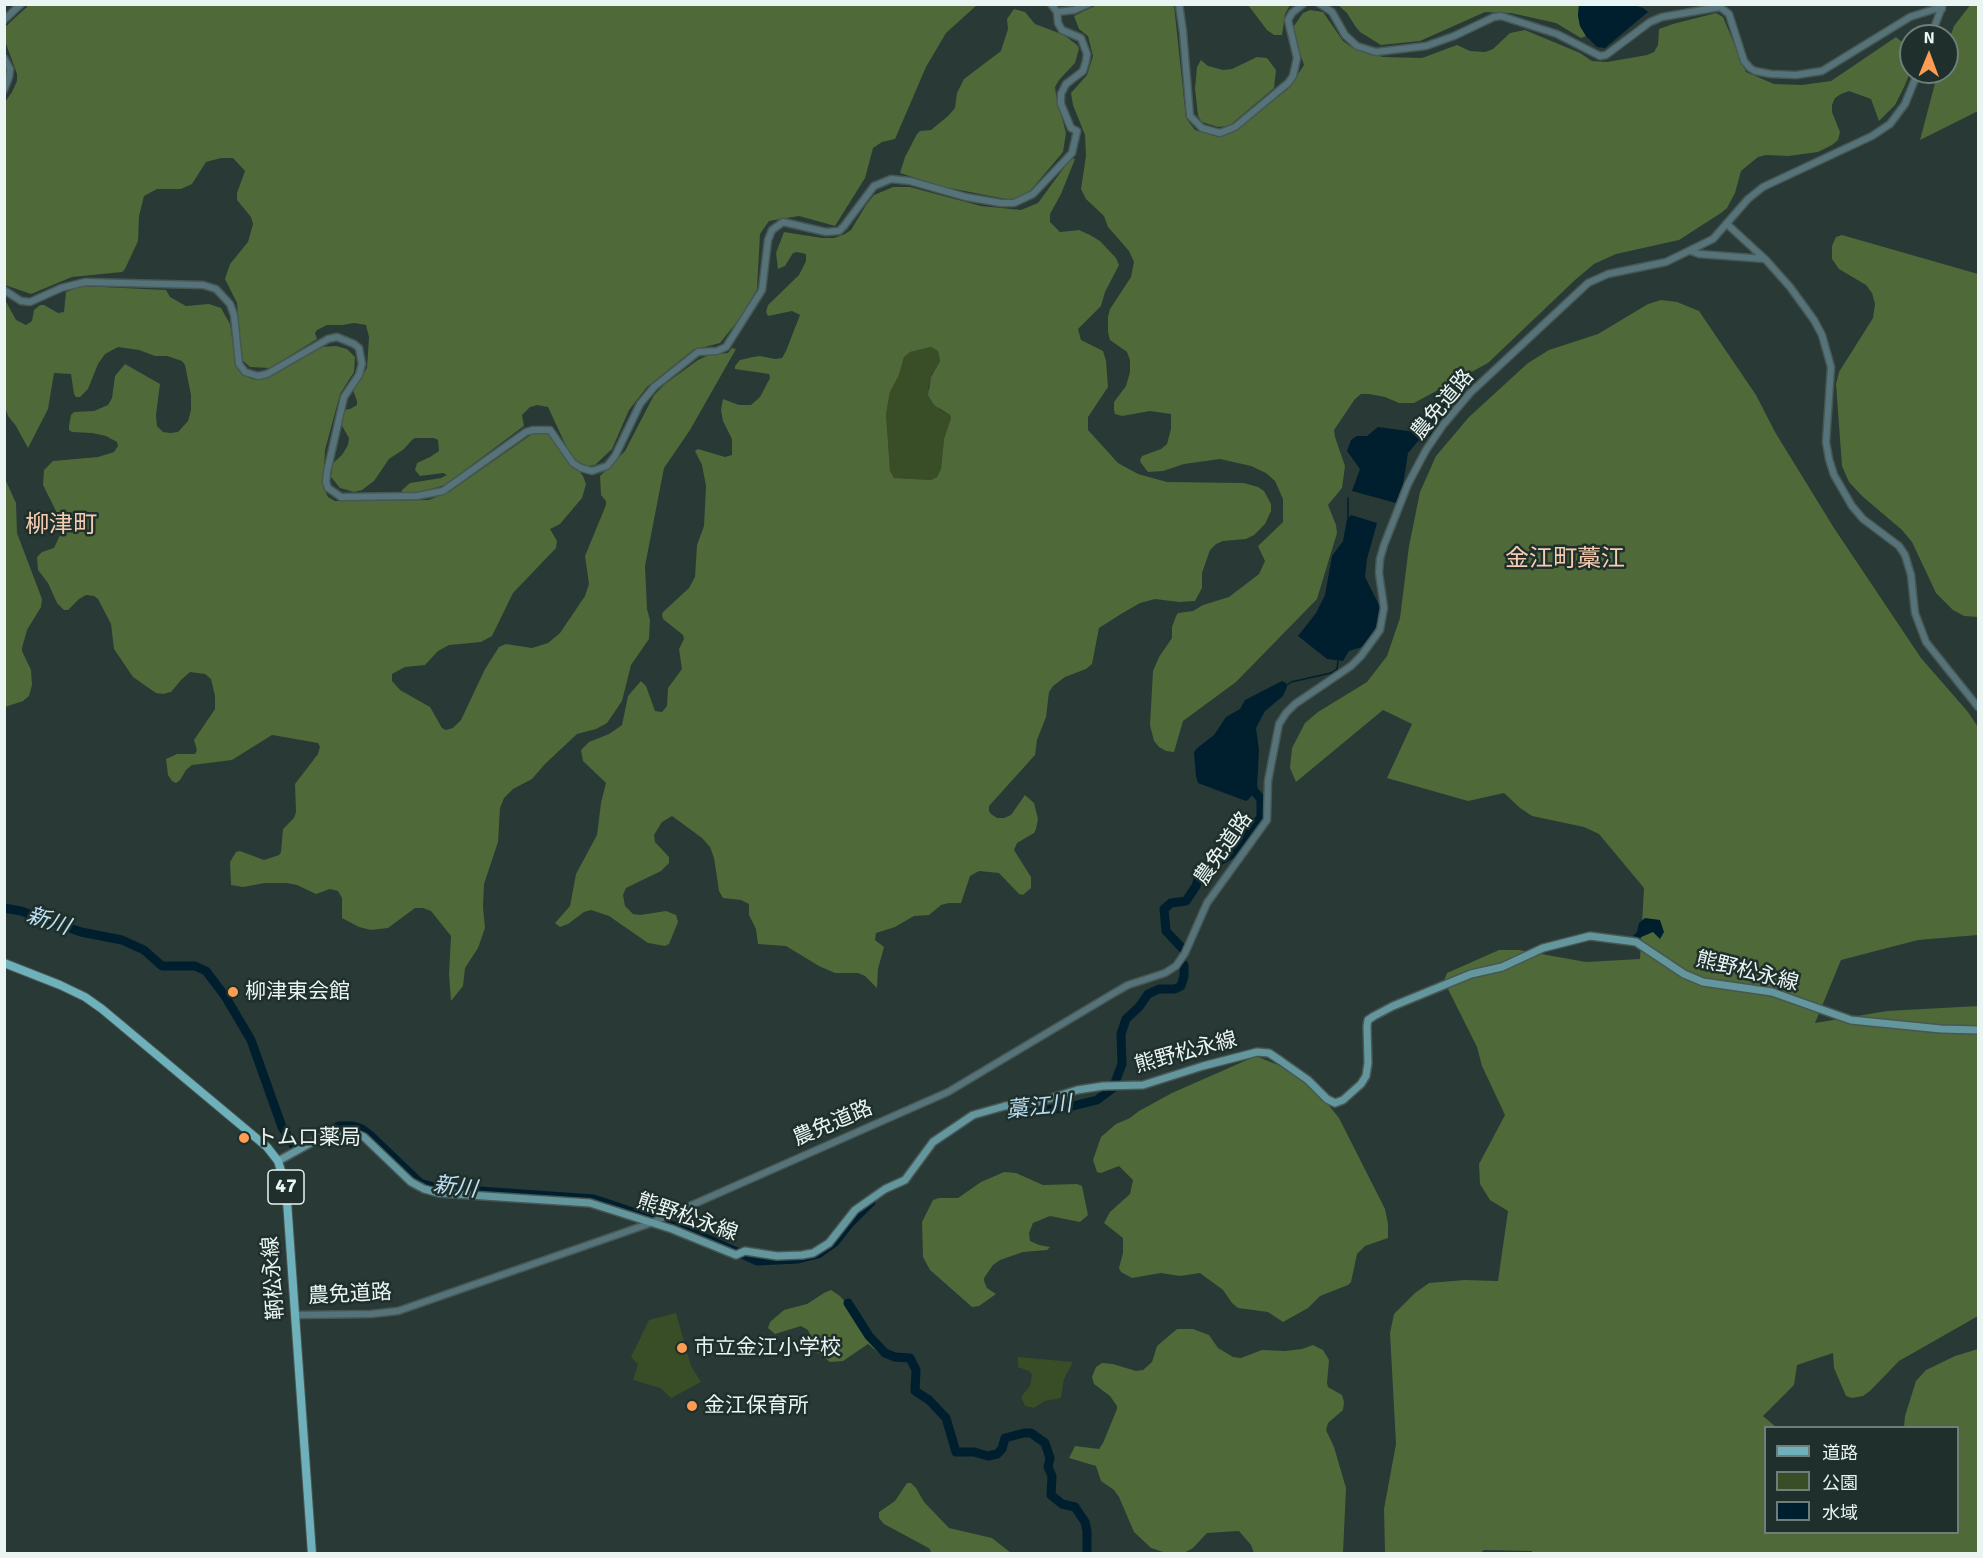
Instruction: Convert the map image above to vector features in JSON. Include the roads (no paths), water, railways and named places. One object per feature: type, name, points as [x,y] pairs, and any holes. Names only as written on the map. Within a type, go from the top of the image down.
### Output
[{"type":"main road","name":"熊野松永線","points":[[278,1161],[327,1134],[347,1130],[364,1137],[411,1182],[424,1189],[439,1193],[590,1203],[655,1221],[736,1256],[742,1253],[777,1257],[813,1253],[821,1248],[836,1235],[855,1210],[885,1189],[905,1180],[933,1142],[973,1115],[987,1110],[1042,1101],[1077,1090],[1143,1085],[1212,1063],[1257,1052],[1269,1053],[1308,1080],[1327,1099],[1335,1103],[1361,1084],[1366,1076],[1368,1063],[1366,1026],[1368,1020],[1374,1016],[1471,974],[1502,967],[1543,948],[1590,936],[1636,942],[1684,974],[1703,982],[1772,992],[1851,1020],[1941,1029],[1978,1030]]},
{"type":"main road","name":"鞆松永線","points":[[4,963],[60,985],[102,1009],[267,1147],[278,1161],[286,1187],[312,1554]]},
{"type":"street","points":[[4,21],[21,4]]},
{"type":"street","points":[[4,290],[21,301],[30,302],[61,288],[85,282],[202,285],[216,289],[230,304],[234,315],[238,364],[245,372],[258,376],[267,374],[328,339],[337,337],[354,344],[359,348],[362,364],[359,375],[344,397],[326,482],[328,488],[341,497],[417,496],[443,490],[526,432],[533,430],[550,430],[573,463],[592,471],[607,465],[615,456],[640,404],[654,387],[698,352],[717,351],[726,347],[762,290],[768,240],[772,230],[783,222],[825,232],[838,231],[874,186],[891,179],[910,181],[966,197],[1001,203],[1014,203],[1033,194],[1072,153],[1077,131],[1071,128],[1061,104],[1061,94],[1066,84],[1083,71],[1087,54],[1081,38],[1062,30],[1057,12],[1051,4]]},
{"type":"street","points":[[1057,12],[1074,10],[1088,4]]},
{"type":"street","points":[[1179,4],[1190,116],[1202,128],[1220,133],[1235,127],[1288,83],[1293,75],[1297,58],[1288,20],[1302,4]]},
{"type":"street","points":[[1320,4],[1332,12],[1345,35],[1357,46],[1376,52],[1426,46],[1501,16],[1557,34],[1600,56],[1606,56],[1650,22],[1662,17],[1720,7],[1729,14],[1744,61],[1750,68],[1771,74],[1796,75],[1822,71],[1910,17],[1942,7]]},
{"type":"street","points":[[1935,24],[1942,7]]},
{"type":"street","points":[[4,58],[10,69],[4,90]]},
{"type":"street","name":"農免道路","points":[[295,1315],[399,1311],[655,1221],[948,1092],[1128,985],[1165,973],[1176,966],[1185,953],[1207,903],[1267,820],[1266,791],[1279,724],[1295,704],[1351,666],[1380,630],[1384,608],[1380,559],[1384,545],[1407,484],[1425,450],[1443,425],[1470,393],[1588,283],[1608,274],[1666,262],[1713,240],[1748,199],[1762,187],[1872,136],[1890,124],[1905,104],[1913,84]]},
{"type":"street","points":[[1728,225],[1766,260],[1790,287],[1822,335],[1831,367],[1826,442],[1828,459],[1834,475],[1852,506],[1863,519],[1899,546],[1905,555],[1911,575],[1915,613],[1926,642],[1978,707]]},
{"type":"street","points":[[1691,251],[1699,254],[1766,260]]},
{"type":"water","points":[[1579,5],[1634,5],[1648,12],[1605,48],[1597,47],[1586,36],[1580,26]]},
{"type":"water","points":[[1444,401],[1448,402],[1449,408],[1430,436],[1419,440],[1408,453],[1403,485],[1396,503],[1352,491],[1360,469],[1347,451],[1351,440],[1357,436],[1367,436],[1378,427],[1415,432]]},
{"type":"water","points":[[1351,515],[1377,523],[1367,559],[1365,577],[1380,607],[1379,621],[1372,635],[1362,647],[1349,651],[1343,661],[1327,659],[1298,636],[1316,613],[1325,595],[1332,556],[1343,541],[1347,519]]},
{"type":"water","points":[[1282,681],[1287,687],[1283,696],[1265,711],[1256,728],[1259,750],[1257,788],[1249,799],[1246,801],[1198,783],[1194,753],[1196,749],[1214,735],[1226,717],[1240,709],[1245,700]]},
{"type":"water","points":[[1645,918],[1660,920],[1664,932],[1660,939],[1653,932],[1639,938],[1633,936],[1637,932],[1639,923]]},
{"type":"waterway","points":[[1348,498],[1348,518]]},
{"type":"waterway","points":[[1287,685],[1291,682],[1331,673],[1337,669],[1338,661]]},
{"type":"waterway","name":"藁江川","points":[[1183,949],[1166,931],[1164,909],[1171,903],[1186,901],[1196,886],[1200,872],[1232,854],[1261,817],[1261,799],[1254,791],[1251,781]]},
{"type":"waterway","name":"新川","points":[[4,908],[21,911],[81,932],[122,940],[144,950],[162,966],[195,966],[206,971],[225,996],[251,1040],[282,1127],[296,1149],[303,1145]]},
{"type":"waterway","name":"藁江川","points":[[1013,1108],[1047,1110],[1069,1107],[1097,1100],[1113,1088],[1122,1064],[1121,1034],[1126,1019],[1139,1007],[1148,994],[1159,989],[1175,989],[1181,986],[1184,965]]},
{"type":"waterway","name":"新川","points":[[318,1137],[339,1126],[353,1126],[370,1135],[420,1183],[437,1188],[594,1199],[697,1234],[757,1261],[798,1259],[818,1254],[835,1242],[871,1202]]},
{"type":"waterway","name":"新川","points":[[848,1303],[869,1336],[885,1353],[895,1357],[910,1358],[916,1370],[915,1391],[929,1400],[946,1418],[956,1452],[974,1452],[988,1456],[997,1454],[1002,1449],[1005,1438],[1024,1433],[1031,1433],[1045,1443],[1050,1458],[1048,1467],[1052,1476],[1051,1495],[1062,1504],[1075,1507],[1085,1522],[1087,1554]]},
{"type":"place","name":"柳津東会館","points":[[233,992]]},
{"type":"place","name":"トムロ薬局","points":[[244,1138]]},
{"type":"place","name":"市立金江小学校","points":[[682,1348]]},
{"type":"place","name":"金江保育所","points":[[692,1406]]},
{"type":"district","name":"柳津町","points":[[61,526]]},
{"type":"district","name":"金江町藁江","points":[[1565,560]]}]
